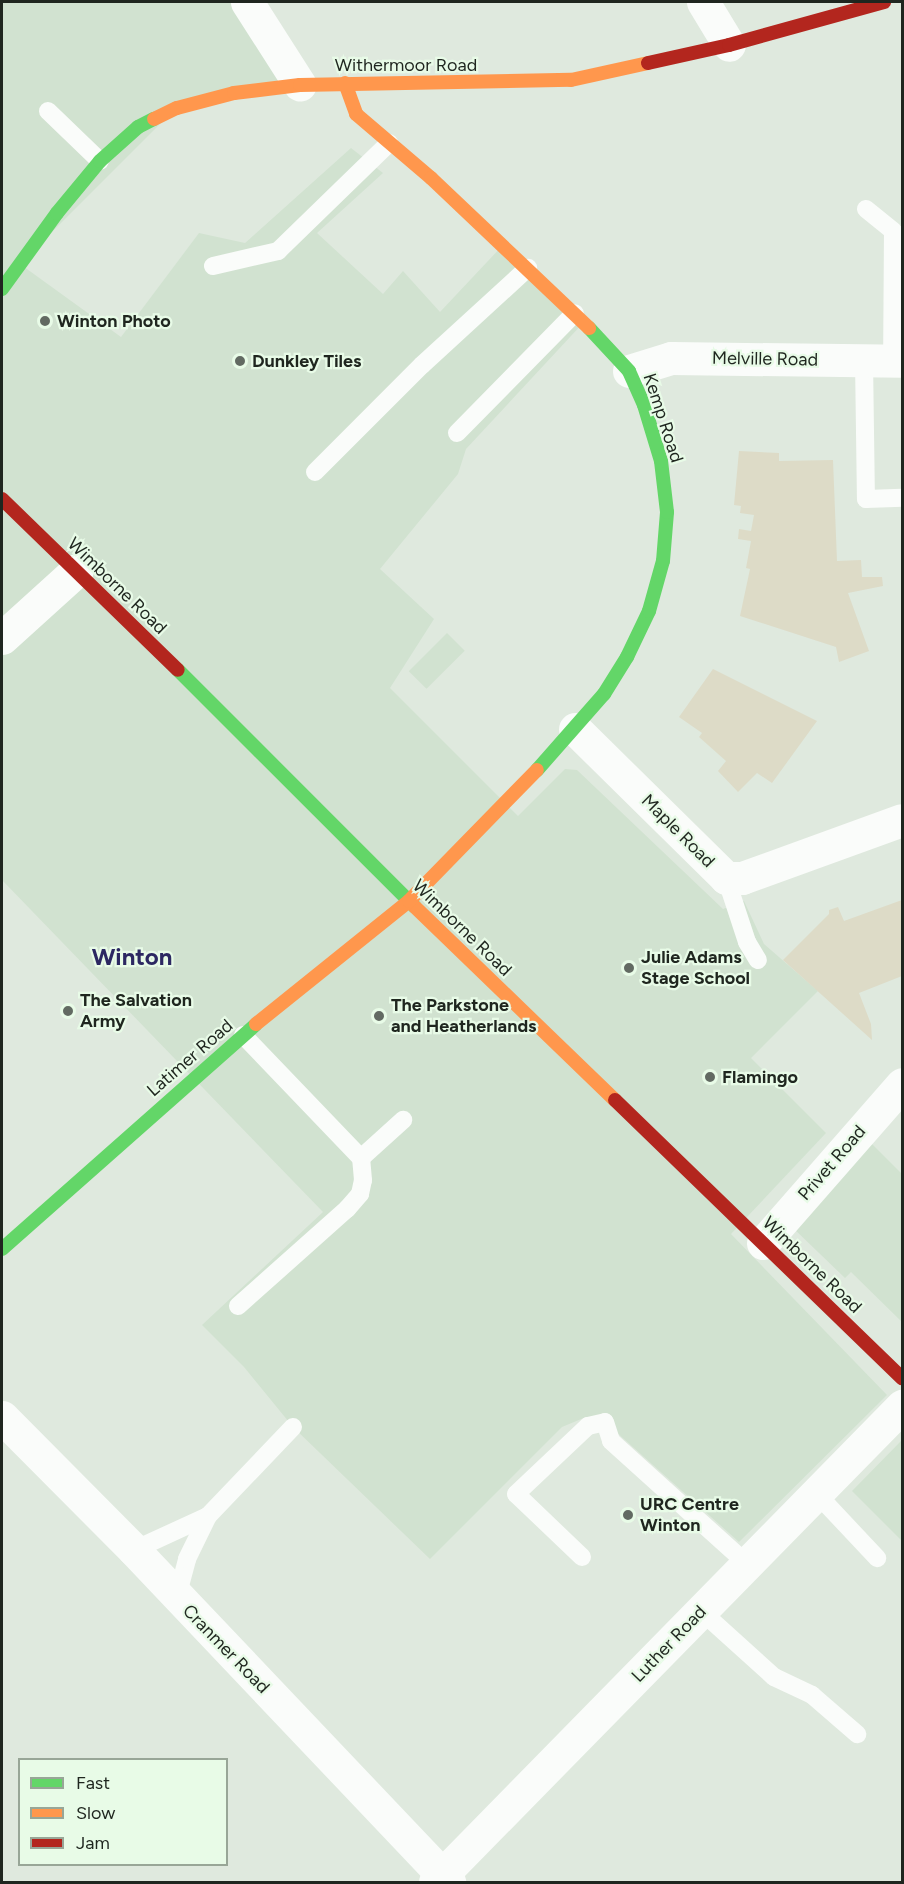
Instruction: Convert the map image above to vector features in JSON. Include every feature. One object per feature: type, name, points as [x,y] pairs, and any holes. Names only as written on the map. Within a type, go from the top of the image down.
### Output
[{"type":"street","points":[[247,2],[300,85]]},
{"type":"street","points":[[703,2],[729,45]]},
{"type":"street","name":"Withermoor Road","points":[[2,289],[57,213],[100,161],[138,127],[177,108],[234,93],[300,85],[571,80],[729,45],[884,2]]},
{"type":"street","name":"Kemp Road","points":[[345,83],[356,114],[528,268],[575,313],[629,371],[644,405],[661,461],[667,513],[663,561],[649,611],[627,657],[604,694],[575,729],[409,901]]},
{"type":"street","name":"Melville Road","points":[[629,371],[671,358],[886,361]]},
{"type":"street","name":"Wimborne Road","points":[[2,499],[77,570],[409,901],[903,1378]]},
{"type":"street","points":[[2,638],[77,570]]},
{"type":"street","name":"Maple Road","points":[[575,729],[726,878],[742,878],[903,820]]},
{"type":"street","name":"Latimer Road","points":[[2,1249],[243,1035],[409,901]]},
{"type":"street","name":"Privet Road","points":[[763,1243],[903,1084]]},
{"type":"street","name":"Luther Road","points":[[442,1880],[701,1611],[903,1406]]},
{"type":"street","name":"Cranmer Road","points":[[2,1417],[134,1550],[442,1880]]},
{"type":"lane","points":[[48,111],[100,161]]},
{"type":"lane","points":[[213,266],[278,251],[389,142]]},
{"type":"lane","points":[[866,209],[893,231],[886,361],[866,499],[903,498]]},
{"type":"lane","points":[[315,472],[422,364],[528,268]]},
{"type":"lane","points":[[457,433],[575,313]]},
{"type":"lane","points":[[726,878],[747,942],[758,960]]},
{"type":"lane","points":[[238,1306],[347,1209],[360,1194],[363,1180],[361,1158],[243,1035]]},
{"type":"lane","points":[[361,1158],[404,1120]]},
{"type":"lane","points":[[582,1557],[516,1494],[588,1426],[605,1422],[610,1441],[747,1564]]},
{"type":"lane","points":[[177,1598],[187,1559],[208,1516],[293,1427]]},
{"type":"lane","points":[[817,1494],[877,1558]]},
{"type":"lane","points":[[134,1550],[208,1516]]},
{"type":"lane","points":[[701,1611],[774,1677],[812,1695],[857,1734]]},
{"type":"shaded area","points":[[2,2],[247,2],[300,85],[177,107],[20,264],[121,337],[199,233],[245,243],[351,148],[383,173],[317,233],[383,294],[403,271],[440,312],[503,245],[584,322],[466,449],[458,474],[380,569],[434,619],[390,688],[518,816],[565,769],[577,770],[723,909],[744,901],[764,944],[818,991],[751,1058],[826,1133],[731,1234],[887,1395],[739,1542],[605,1422],[586,1417],[562,1427],[430,1559],[293,1427],[244,1367],[202,1325],[323,1212],[2,880]]},
{"type":"shaded area","points":[[739,451],[779,453],[779,461],[833,460],[837,561],[861,560],[862,577],[882,577],[883,586],[848,593],[869,651],[839,662],[836,647],[740,616],[750,569],[746,568],[751,541],[738,539],[739,529],[751,531],[754,515],[740,513],[741,506],[734,505]]},
{"type":"shaded area","points":[[447,633],[465,651],[426,689],[409,671]]},
{"type":"shaded area","points":[[713,669],[817,721],[772,783],[757,773],[738,792],[718,771],[726,761],[699,737],[702,733],[679,717]]},
{"type":"shaded area","points":[[902,900],[902,976],[859,993],[871,1024],[872,1040],[783,960],[829,914],[829,910],[838,907],[844,921]]},
{"type":"shaded area","points":[[868,1140],[902,1174],[902,1322],[851,1272],[845,1278],[792,1227]]},
{"type":"shaded area","points":[[902,1440],[902,1541],[852,1491]]},
{"type":"traffic: fast","points":[[2,289],[57,213],[100,161],[138,127],[154,119]]},
{"type":"traffic: fast","points":[[537,770],[604,694],[627,657],[649,611],[663,561],[667,512],[661,461],[644,405],[629,371],[589,328]]},
{"type":"traffic: fast","points":[[178,670],[415,907]]},
{"type":"traffic: fast","points":[[2,1249],[256,1024]]},
{"type":"traffic: slow","points":[[154,119],[177,108],[234,93],[300,85],[571,80],[648,63]]},
{"type":"traffic: slow","points":[[345,83],[356,114],[431,178],[589,328]]},
{"type":"traffic: slow","points":[[256,1024],[409,901],[537,770]]},
{"type":"traffic: slow","points":[[415,907],[615,1100]]},
{"type":"traffic: jam","points":[[648,63],[729,45],[884,2]]},
{"type":"traffic: jam","points":[[2,499],[178,670]]},
{"type":"traffic: jam","points":[[615,1100],[902,1378]]},
{"type":"place","name":"Winton Photo","points":[[45,321]]},
{"type":"place","name":"Dunkley Tiles","points":[[240,361]]},
{"type":"place","name":"Julie Adams Stage School","points":[[629,968]]},
{"type":"place","name":"The Salvation Army","points":[[68,1011]]},
{"type":"place","name":"The Parkstone and Heatherlands","points":[[379,1016]]},
{"type":"place","name":"Flamingo","points":[[710,1077]]},
{"type":"place","name":"URC Centre Winton","points":[[628,1515]]},
{"type":"district","name":"Winton","points":[[132,957]]}]
